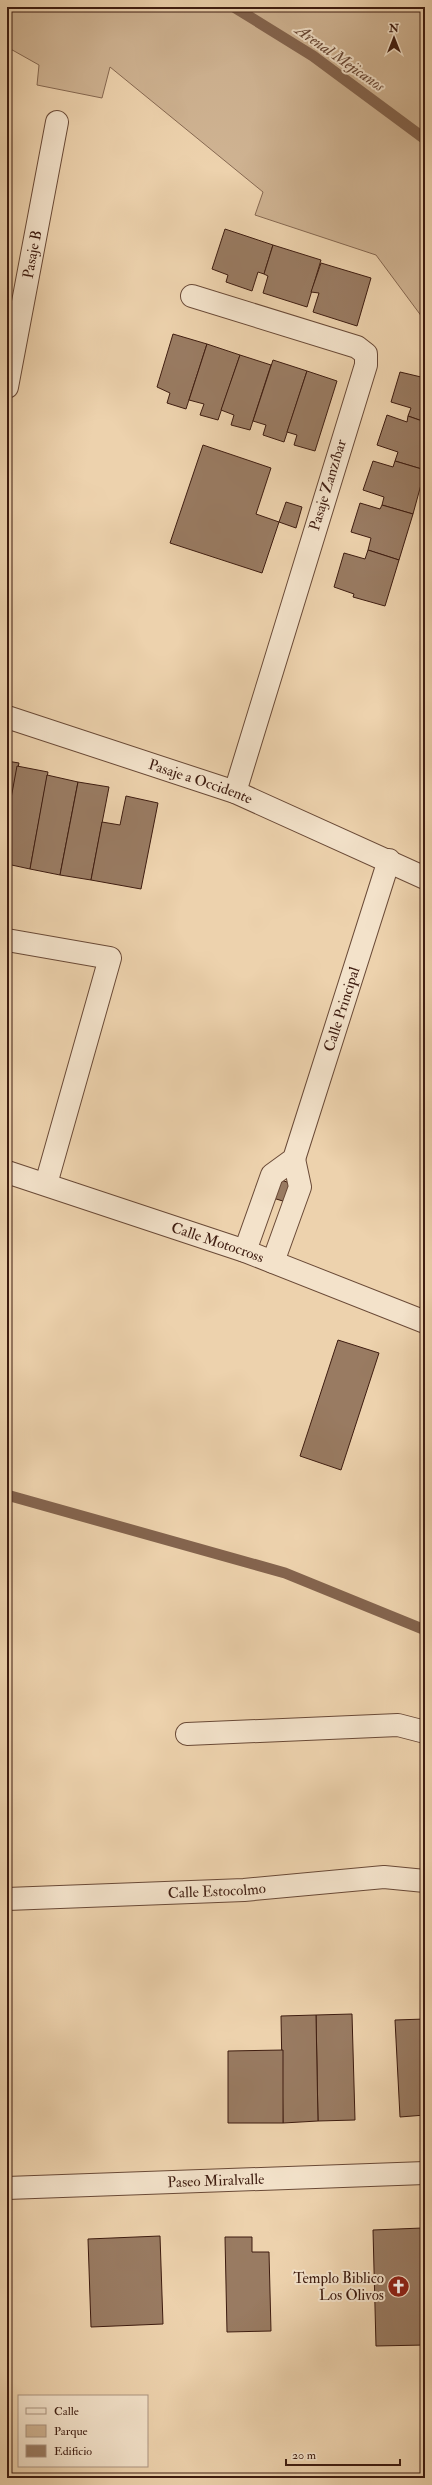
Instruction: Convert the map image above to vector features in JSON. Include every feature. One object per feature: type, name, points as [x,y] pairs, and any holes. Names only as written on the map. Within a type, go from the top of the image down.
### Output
[{"type":"street","name":"Pasaje B","points":[[7,387],[57,122]]},
{"type":"street","name":"Pasaje Zanzíbar","points":[[192,296],[356,347],[366,354],[366,365],[235,792]]},
{"type":"street","name":"Pasaje a Occidente","points":[[7,717],[235,792],[389,860],[425,878]]},
{"type":"street","name":"Calle Principal","points":[[273,1262],[300,1187],[294,1159],[389,860]]},
{"type":"street","points":[[7,940],[110,958],[46,1184]]},
{"type":"street","points":[[246,1251],[272,1175],[294,1159]]},
{"type":"street","name":"Calle Motocross","points":[[7,1172],[246,1251],[425,1322]]},
{"type":"street","points":[[187,1734],[398,1725],[425,1732]]},
{"type":"street","name":"Calle Estocolmo","points":[[7,1899],[244,1890],[384,1877],[425,1881]]},
{"type":"street","name":"Paseo Miralvalle","points":[[7,2188],[425,2172]]},
{"type":"green space","points":[[7,7],[425,7],[425,321],[376,255],[255,215],[263,192],[110,67],[102,98],[37,85],[39,65],[7,47]]},
{"type":"building","points":[[225,229],[273,245],[264,274],[258,272],[252,291],[226,282],[228,275],[212,269]]},
{"type":"building","points":[[273,245],[321,260],[307,307],[263,293],[268,276],[264,274]]},
{"type":"building","points":[[321,263],[371,278],[357,326],[313,312],[319,293],[311,292]]},
{"type":"building","points":[[173,334],[207,344],[186,409],[167,403],[170,393],[157,387]]},
{"type":"building","points":[[207,344],[240,355],[218,420],[200,415],[204,404],[189,400]]},
{"type":"building","points":[[240,355],[271,365],[250,430],[231,425],[234,415],[221,410]]},
{"type":"building","points":[[273,360],[307,371],[284,442],[263,435],[266,425],[253,421]]},
{"type":"building","points":[[307,371],[337,381],[315,451],[294,445],[297,435],[287,432]]},
{"type":"building","points":[[400,372],[421,377],[422,374],[425,374],[425,422],[408,416],[411,408],[391,402]]},
{"type":"building","points":[[387,415],[407,422],[408,416],[425,422],[425,470],[395,461],[398,452],[377,445]]},
{"type":"building","points":[[203,445],[271,468],[256,514],[279,522],[262,573],[170,543]]},
{"type":"building","points":[[373,461],[393,467],[395,461],[425,470],[413,514],[382,505],[384,497],[363,490]]},
{"type":"building","points":[[286,502],[302,507],[296,528],[279,522]]},
{"type":"building","points":[[360,503],[380,509],[382,505],[413,514],[399,560],[368,550],[371,538],[351,532]]},
{"type":"building","points":[[368,550],[399,560],[385,606],[353,597],[354,594],[334,587],[344,553],[365,559]]},
{"type":"building","points":[[7,761],[19,763],[7,820]]},
{"type":"building","points":[[17,766],[48,772],[30,869],[7,864],[7,820]]},
{"type":"building","points":[[47,775],[78,782],[60,875],[30,869]]},
{"type":"building","points":[[78,782],[109,787],[91,880],[60,875]]},
{"type":"building","points":[[126,796],[158,803],[141,889],[91,880],[102,822],[120,825]]},
{"type":"building","points":[[279,1179],[292,1184],[286,1202],[273,1198]]},
{"type":"building","points":[[338,1340],[379,1353],[341,1470],[300,1456]]},
{"type":"building","points":[[352,2014],[355,2120],[318,2121],[316,2015]]},
{"type":"building","points":[[316,2015],[318,2121],[283,2123],[281,2016]]},
{"type":"building","points":[[425,2019],[425,2115],[400,2117],[395,2020]]},
{"type":"building","points":[[283,2050],[283,2123],[228,2123],[228,2051]]},
{"type":"building","name":"Templo Biblico Los Olivos","points":[[422,2228],[425,2345],[376,2346],[373,2230]]},
{"type":"building","points":[[160,2236],[163,2324],[91,2327],[88,2239]]},
{"type":"building","points":[[225,2237],[252,2237],[252,2252],[269,2252],[271,2331],[227,2332]]},
{"type":"waterway","name":"Arenal Mejicanos","points":[[234,7],[313,56],[425,139]]},
{"type":"waterway","points":[[7,1495],[285,1573],[425,1630]]},
{"type":"place","name":"Templo Biblico Los Olivos","points":[[399,2287]]}]
